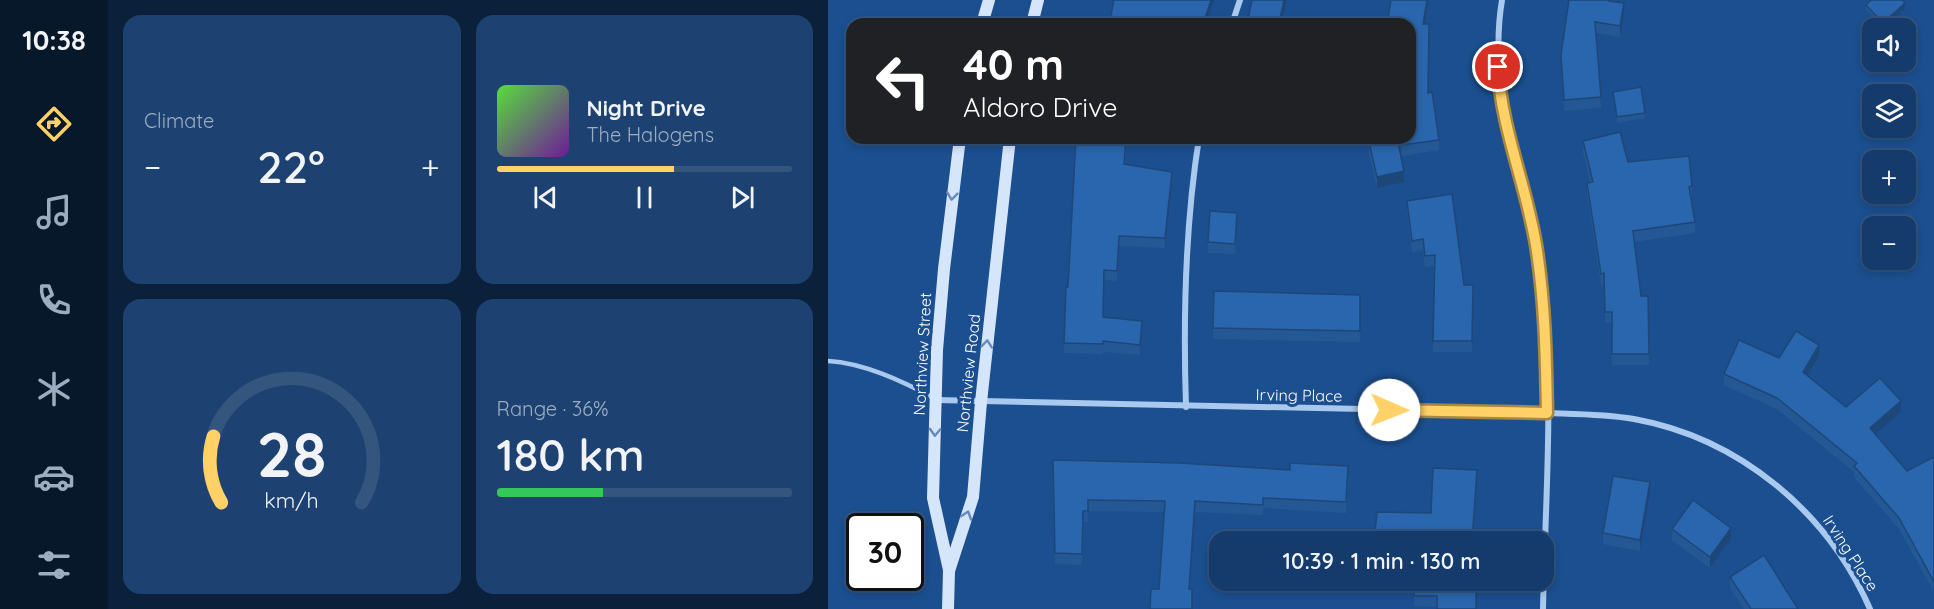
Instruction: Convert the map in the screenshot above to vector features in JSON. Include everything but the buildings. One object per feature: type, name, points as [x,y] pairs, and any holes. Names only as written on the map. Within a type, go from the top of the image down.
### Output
[{"type":"street","points":[[984,18],[989,0]]},
{"type":"street","points":[[1034,18],[1038,0]]},
{"type":"street","points":[[1234,18],[1240,0]]},
{"type":"street","points":[[1502,0],[1497,46],[1499,87],[1536,244],[1545,327],[1547,413],[1543,609]]},
{"type":"street","name":"Northview Street","points":[[949,571],[933,498],[944,269],[959,144]]},
{"type":"street","name":"Northview Road","points":[[948,609],[949,571],[974,497],[981,402],[1009,144]]},
{"type":"street","points":[[1186,407],[1187,261],[1193,176],[1199,144]]},
{"type":"street","name":"Irving Place","points":[[936,399],[1186,407],[1547,413],[1634,419],[1709,442],[1755,468],[1804,508],[1824,531],[1862,589],[1870,609]]},
{"type":"lane","points":[[828,361],[839,361],[898,380],[936,399]]},
{"type":"route","points":[[1389,410],[1547,413],[1543,295],[1536,244],[1506,125],[1498,67]]}]
